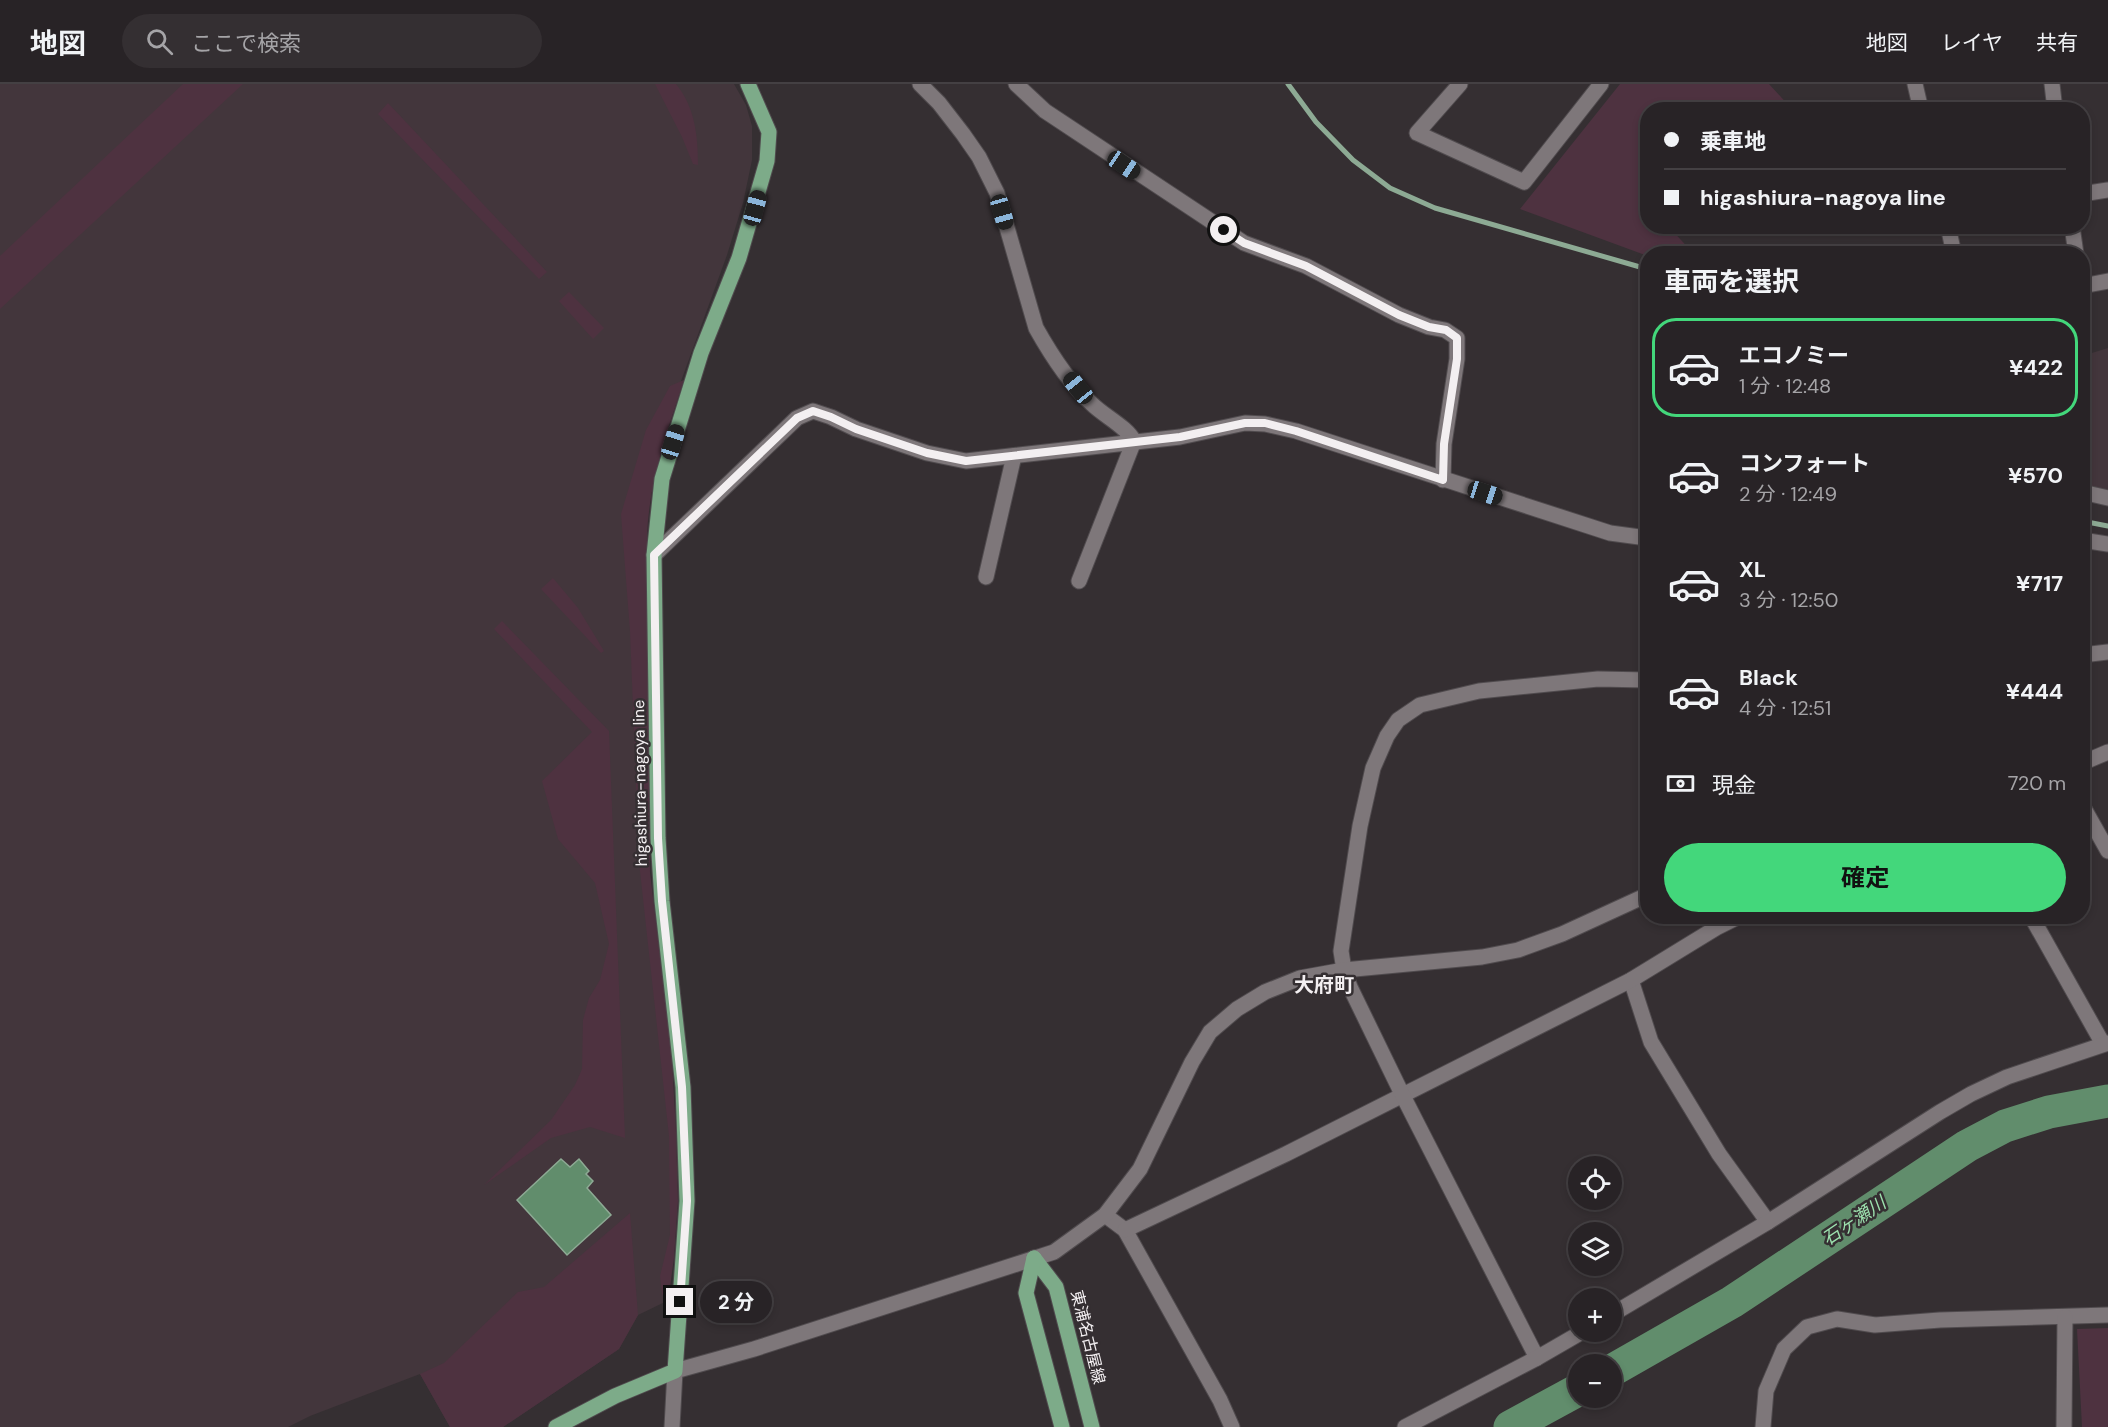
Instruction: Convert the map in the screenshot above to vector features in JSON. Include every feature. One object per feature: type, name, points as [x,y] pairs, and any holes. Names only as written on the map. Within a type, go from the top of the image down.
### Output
[{"type":"main road","name":"higashiura-nagoya line","points":[[675,1371],[687,1201],[682,1087],[662,901],[658,838],[654,555],[662,479],[701,353],[739,258],[767,161],[769,132],[748,84]]},
{"type":"main road","points":[[1034,1258],[1026,1293],[1062,1427]]},
{"type":"main road","name":"東浦名古屋線","points":[[1034,1258],[1056,1287],[1092,1427]]},
{"type":"main road","points":[[556,1427],[615,1396],[675,1371]]},
{"type":"street","points":[[920,84],[939,103],[968,142],[997,194],[1036,328],[1043,340],[1091,403],[1130,433],[1134,441],[1079,581]]},
{"type":"street","points":[[1016,84],[1045,111],[1244,243],[1306,266],[1399,315],[1429,327],[1446,330],[1457,338],[1457,359],[1444,444],[1443,480]]},
{"type":"street","points":[[1460,84],[1417,133],[1524,182],[1601,84]]},
{"type":"street","points":[[1915,84],[1919,102]]},
{"type":"street","points":[[2052,84],[2054,102]]},
{"type":"street","points":[[2090,193],[2108,190]]},
{"type":"street","points":[[2090,284],[2108,281]]},
{"type":"street","points":[[654,555],[797,418],[813,411],[856,429],[937,455],[966,461],[1180,437],[1245,423],[1265,423],[1610,533],[1640,537]]},
{"type":"street","points":[[986,577],[1014,456]]},
{"type":"street","points":[[2090,494],[2108,498]]},
{"type":"street","points":[[2090,541],[2108,544]]},
{"type":"street","points":[[2090,654],[2108,652]]},
{"type":"street","points":[[1537,1358],[1350,987],[1341,951],[1360,826],[1373,768],[1387,736],[1398,720],[1420,705],[1479,690],[1599,679],[1640,680]]},
{"type":"street","points":[[2090,760],[2108,752]]},
{"type":"street","points":[[2090,819],[2108,851]]},
{"type":"street","points":[[672,1427],[675,1371],[754,1349],[1054,1252],[1105,1215],[1140,1169],[1209,1032],[1265,992],[1300,978],[1344,970],[1454,960],[1518,950],[1562,934],[1640,899]]},
{"type":"street","points":[[1125,1230],[1286,1154],[1630,980],[1724,924]]},
{"type":"street","points":[[1622,1308],[1768,1222],[1971,1094],[2007,1077],[2106,1044],[2036,924]]},
{"type":"street","points":[[1630,980],[1651,1042],[1719,1154],[1768,1222]]},
{"type":"street","points":[[1105,1215],[1125,1230],[1220,1400],[1232,1427]]},
{"type":"street","points":[[1763,1427],[1766,1391],[1784,1349],[1807,1327],[1837,1319],[1875,1325],[1940,1320],[2108,1315]]},
{"type":"street","points":[[2064,1427],[2065,1317]]},
{"type":"street","points":[[1405,1427],[1568,1340]]},
{"type":"shaded area","points":[[0,84],[734,84],[746,105],[752,126],[752,160],[743,203],[727,255],[673,403],[652,475],[643,531],[644,871],[676,1201],[669,1300],[638,1315],[619,1349],[503,1427],[450,1427],[420,1374],[310,1416],[288,1427],[0,1427]]},
{"type":"shaded area","points":[[183,84],[243,84],[0,309],[0,256]]},
{"type":"shaded area","points":[[655,84],[676,84],[687,102],[696,133],[698,165],[693,164]]},
{"type":"shaded area","points":[[1620,84],[1769,84],[1786,102],[1640,102],[1640,234],[1675,234],[1687,246],[1640,246],[1640,253],[1520,209]]},
{"type":"shaded area","points":[[388,103],[547,272],[539,279],[378,114]]},
{"type":"shaded area","points":[[569,292],[604,328],[593,339],[559,301]]},
{"type":"shaded area","points":[[2108,348],[2108,490],[2090,487],[2090,354]]},
{"type":"shaded area","points":[[684,380],[655,476],[647,536],[650,872],[672,1059],[678,1201],[670,1287],[662,1295],[660,1276],[670,1235],[669,1136],[639,862],[630,631],[621,514],[646,430],[670,386]]},
{"type":"shaded area","points":[[553,578],[578,608],[604,651],[601,653],[541,589]]},
{"type":"shaded area","points":[[502,621],[609,731],[625,1138],[590,1127],[551,1138],[484,1185],[551,1120],[575,1085],[582,1069],[583,1020],[589,998],[600,980],[609,944],[595,883],[558,839],[542,781],[592,732],[494,629]]},
{"type":"shaded area","points":[[561,1159],[570,1167],[579,1159],[589,1171],[586,1174],[593,1181],[587,1188],[611,1215],[567,1255],[517,1200]]},
{"type":"shaded area","points":[[630,1213],[638,1315],[619,1349],[503,1427],[450,1427],[420,1374],[444,1363],[518,1292],[544,1287]]},
{"type":"shaded area","points":[[2108,1328],[2108,1427],[2082,1427],[2077,1329]]},
{"type":"waterway","points":[[1288,84],[1316,122],[1353,160],[1390,188],[1435,208],[1640,267]]},
{"type":"waterway","points":[[2090,523],[2108,526]]},
{"type":"waterway","name":"石ヶ瀬川","points":[[1622,1365],[1732,1302],[1967,1146],[2005,1126],[2049,1112],[2108,1101]]},
{"type":"waterway","name":"石ヶ瀬川","points":[[1510,1427],[1568,1395]]},
{"type":"district","name":"大府町","points":[[1324,985]]},
{"type":"route","points":[[680,1302],[687,1201],[682,1087],[662,901],[658,838],[654,555],[797,418],[813,411],[856,429],[927,453],[966,461],[1180,437],[1245,423],[1265,423],[1296,431],[1443,480],[1444,444],[1457,359],[1457,338],[1446,330],[1429,327],[1399,315],[1306,266],[1244,243],[1224,230]]}]
